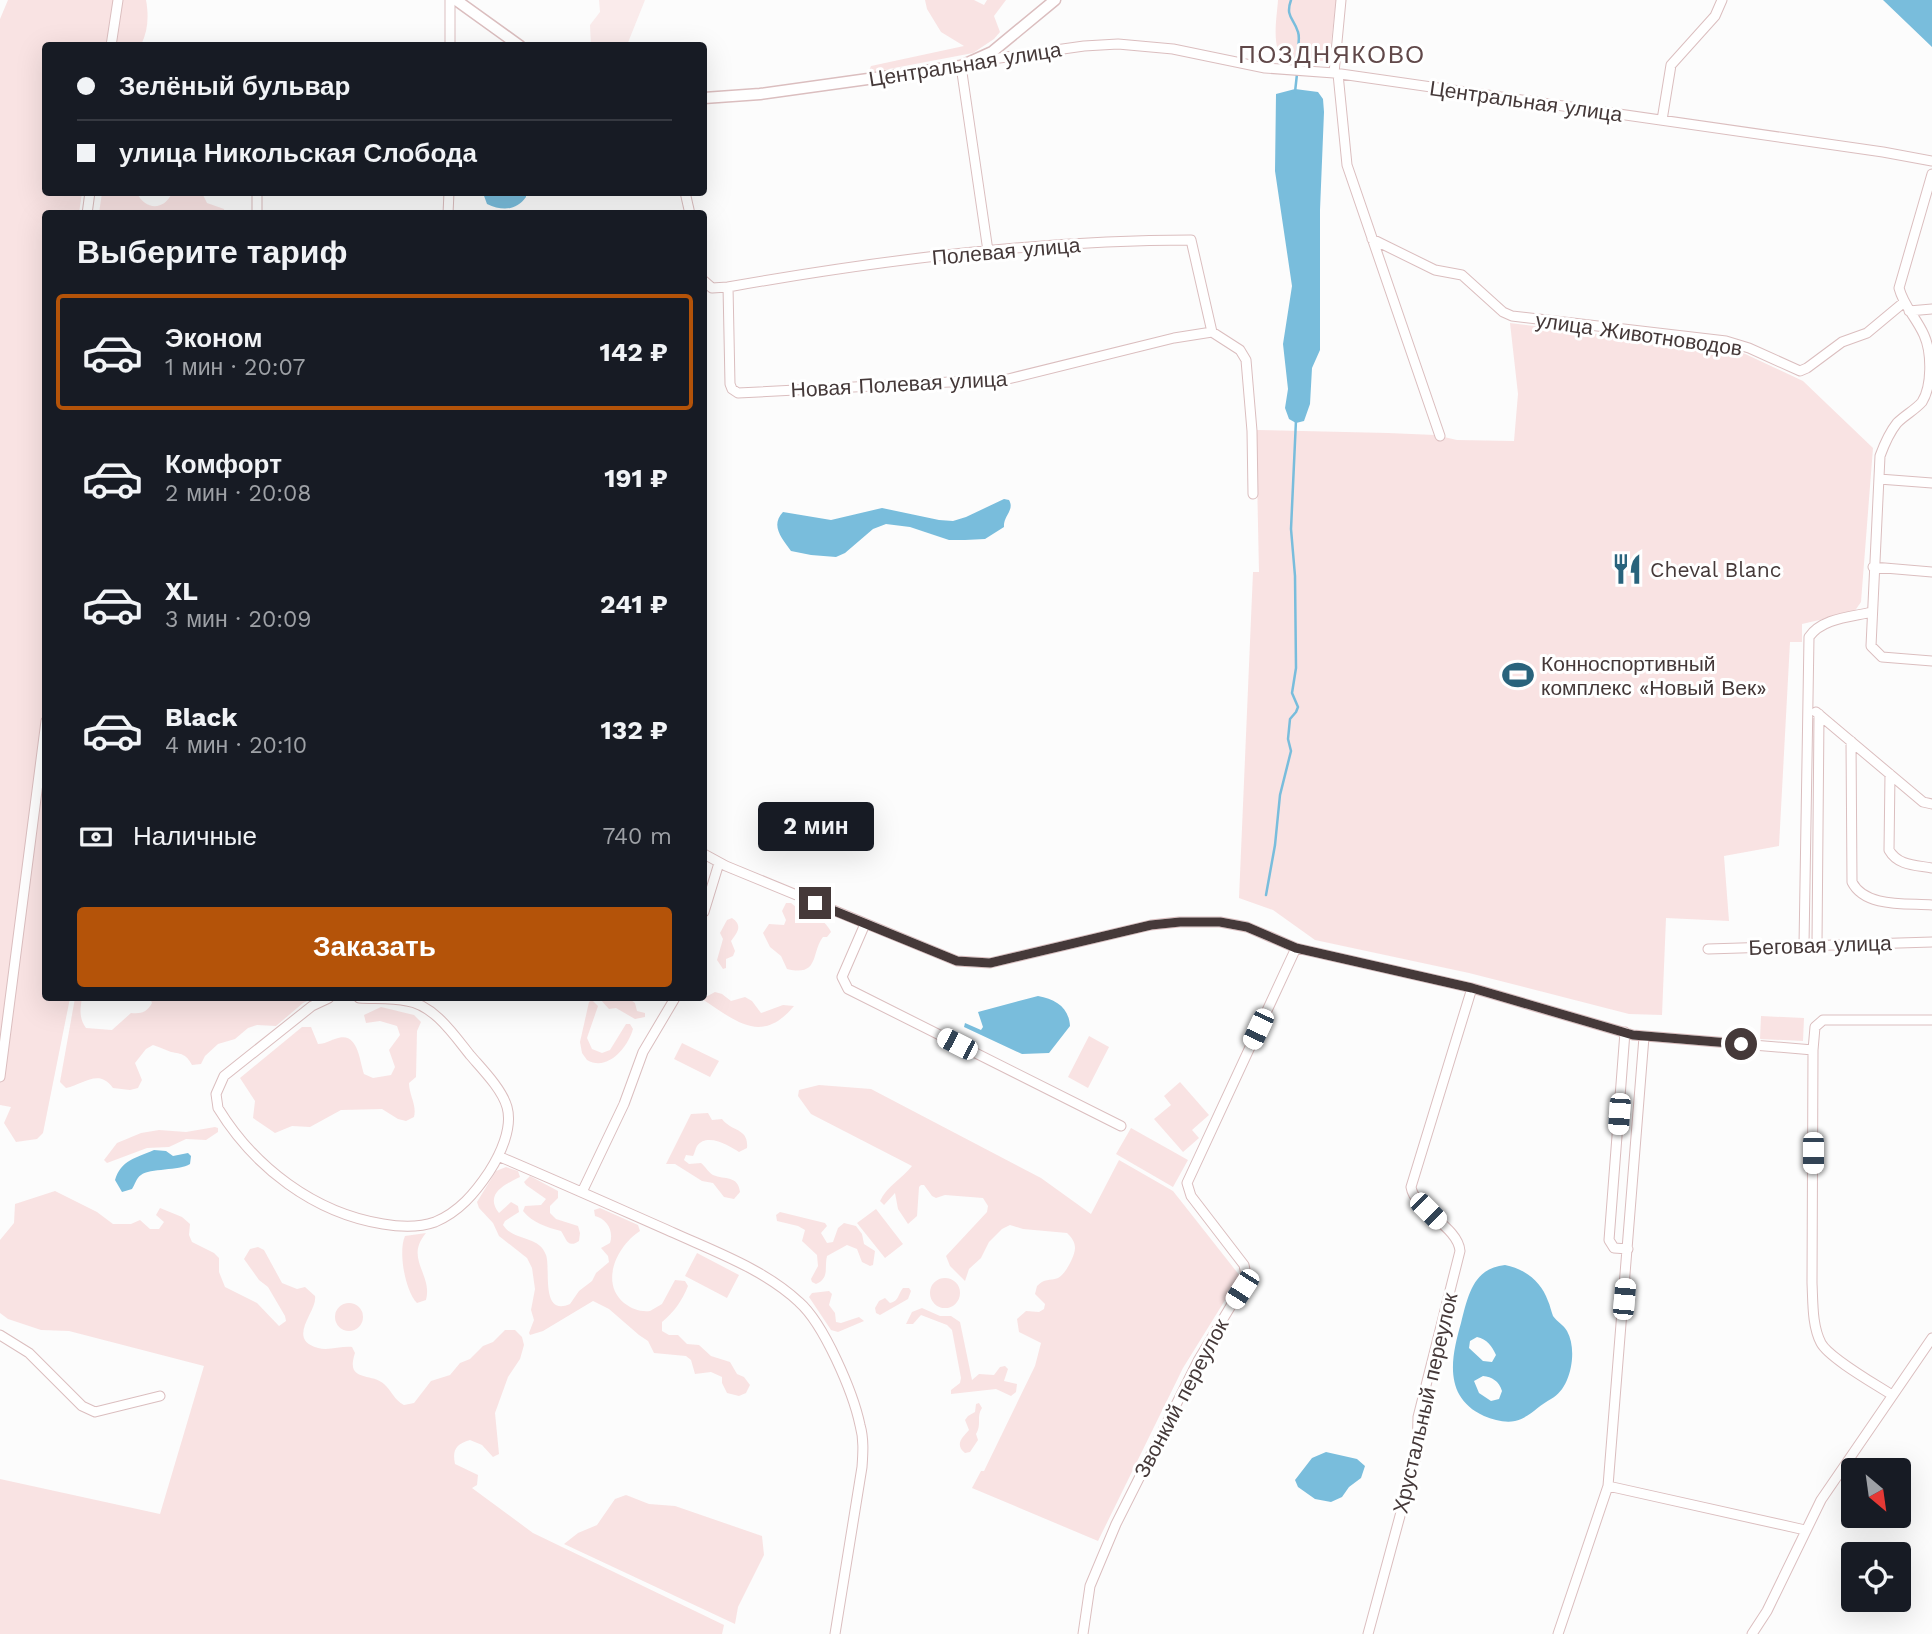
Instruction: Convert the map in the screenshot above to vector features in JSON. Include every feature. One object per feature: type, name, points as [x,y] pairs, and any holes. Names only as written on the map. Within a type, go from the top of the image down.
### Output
[{"type":"street","points":[[112,42],[118,0]]},
{"type":"street","points":[[450,0],[450,42]]},
{"type":"street","points":[[456,0],[514,42]]},
{"type":"street","points":[[976,61],[1006,41],[1055,0]]},
{"type":"street","points":[[1341,0],[1336,73],[1347,165],[1440,436]]},
{"type":"street","points":[[1662,120],[1671,65],[1715,16],[1722,3]]},
{"type":"street","name":"Центральная улица","points":[[707,98],[760,94],[961,66],[976,61],[1118,44],[1173,49],[1265,68],[1336,73],[1932,161]]},
{"type":"street","points":[[961,66],[988,251]]},
{"type":"street","points":[[1932,174],[1899,288],[1906,307],[1923,333],[1930,356],[1931,380],[1927,403],[1897,424],[1887,438],[1880,456],[1871,646],[1882,657],[1932,661]]},
{"type":"street","name":"улица Животноводов","points":[[1372,239],[1435,270],[1462,275],[1503,312],[1512,316],[1726,341],[1749,348],[1800,371],[1842,342],[1867,332],[1906,307]]},
{"type":"street","name":"Полевая улица","points":[[728,287],[845,268],[988,251],[1131,240],[1191,240],[1212,332]]},
{"type":"street","points":[[707,284],[712,288],[728,287]]},
{"type":"street","name":"Новая Полевая улица","points":[[728,287],[730,384],[738,393],[1008,379],[1174,338],[1212,332]]},
{"type":"street","points":[[1906,307],[1932,309]]},
{"type":"street","points":[[1212,332],[1240,350],[1246,360],[1254,494]]},
{"type":"street","points":[[1879,479],[1932,483]]},
{"type":"street","points":[[1873,567],[1932,572]]},
{"type":"street","points":[[1804,945],[1807,646],[1815,628],[1824,623],[1872,612]]},
{"type":"street","points":[[1807,704],[1923,802],[1932,804]]},
{"type":"street","points":[[1817,944],[1819,714]]},
{"type":"street","points":[[1851,741],[1852,882],[1856,891],[1865,897],[1884,901],[1932,905]]},
{"type":"street","points":[[0,1077],[42,752]]},
{"type":"street","points":[[1890,774],[1889,850],[1903,863],[1932,868]]},
{"type":"street","points":[[707,856],[957,961],[990,963],[1151,925],[1215,922],[1240,925],[1296,948],[1472,988],[1644,1037],[1813,1050]]},
{"type":"street","points":[[707,902],[719,863]]},
{"type":"street","points":[[864,924],[842,977],[848,989],[1121,1126]]},
{"type":"street","name":"Беговая улица","points":[[1708,948],[1932,942]]},
{"type":"street","name":"Звонкий переулок","points":[[1083,1634],[1090,1586],[1116,1524],[1199,1359],[1247,1279],[1244,1265],[1191,1196],[1187,1183],[1296,948]]},
{"type":"street","name":"Хрустальный переулок","points":[[1368,1634],[1417,1453],[1418,1417],[1460,1251],[1456,1239],[1415,1197],[1411,1186],[1472,988]]},
{"type":"street","points":[[323,1001],[312,1006],[224,1076],[217,1088],[216,1100],[221,1114],[266,1166],[294,1189],[333,1210],[374,1223],[414,1226],[434,1222],[456,1210],[476,1190],[498,1156],[508,1124],[507,1108],[500,1093],[460,1043],[432,1013],[420,1004],[408,1001]]},
{"type":"street","points":[[582,1192],[622,1109],[643,1052],[674,1001]]},
{"type":"street","points":[[1892,1395],[1826,1350],[1819,1338],[1816,1324],[1812,1283],[1815,1027],[1823,1020],[1932,1020]]},
{"type":"street","points":[[1625,1032],[1609,1240],[1614,1248],[1628,1249]]},
{"type":"street","points":[[1558,1634],[1608,1486],[1644,1037]]},
{"type":"street","points":[[498,1156],[720,1253],[799,1301],[821,1328],[858,1413],[863,1443],[862,1467],[835,1634]]},
{"type":"street","points":[[0,1335],[29,1353],[82,1406],[96,1412],[160,1396]]},
{"type":"street","points":[[1752,1634],[1767,1611],[1821,1500],[1932,1338]]},
{"type":"street","points":[[1608,1486],[1805,1530]]},
{"type":"shaded area","points":[[8,0],[146,0],[148,18],[142,42],[42,42],[42,196],[82,196],[79,210],[42,210],[42,1001],[69,1001],[43,1133],[37,1139],[16,1142],[4,1123],[11,1107],[0,1105],[0,19]]},
{"type":"shaded area","points":[[599,0],[645,0],[628,42],[591,42],[590,25],[600,12]]},
{"type":"shaded area","points":[[925,0],[974,0],[984,5],[987,0],[1006,0],[994,16],[1000,32],[973,53],[868,73],[871,66],[964,46],[941,32],[927,9]]},
{"type":"shaded area","points":[[1278,0],[1336,0],[1329,61],[1286,61],[1281,56],[1276,42]]},
{"type":"shaded area","points":[[102,196],[138,196],[145,203],[154,206],[170,196],[204,196],[207,203],[224,210],[99,210]]},
{"type":"shaded area","name":"Конноспортивный комплекс «Новый Век»","points":[[1510,323],[1741,352],[1803,381],[1873,448],[1861,602],[1854,612],[1802,624],[1802,642],[1790,642],[1779,846],[1724,856],[1729,921],[1666,918],[1662,1015],[1629,1014],[1469,973],[1315,940],[1273,910],[1239,898],[1253,572],[1259,572],[1256,430],[1435,435],[1457,440],[1514,441],[1518,394]]},
{"type":"shaded area","points":[[786,903],[791,903],[802,912],[814,911],[831,932],[819,943],[810,966],[798,971],[787,969],[781,956],[770,947],[763,933],[769,924],[784,925],[786,920],[782,911]]},
{"type":"shaded area","points":[[732,918],[738,924],[737,933],[731,941],[735,951],[733,956],[726,959],[726,968],[723,969],[717,960],[723,939],[720,933],[727,920]]},
{"type":"shaded area","points":[[715,992],[731,1001],[745,997],[752,1001],[761,1013],[783,1005],[794,1006],[782,1018],[770,1025],[759,1027],[726,1015],[705,1001],[707,996]]},
{"type":"shaded area","points":[[74,1001],[82,1001],[82,1021],[86,1028],[112,1030],[131,1013],[146,1010],[151,1001],[307,1001],[276,1026],[257,1025],[248,1028],[235,1039],[218,1044],[205,1056],[201,1064],[192,1065],[183,1055],[153,1045],[146,1049],[135,1063],[142,1080],[138,1088],[113,1088],[108,1082],[97,1078],[66,1088],[60,1082]]},
{"type":"shaded area","points":[[593,1001],[598,1006],[587,1038],[592,1049],[602,1053],[610,1050],[626,1024],[630,1024],[633,1029],[622,1050],[602,1063],[587,1060],[582,1053],[580,1042],[589,1002]]},
{"type":"shaded area","points":[[602,1001],[632,1001],[637,1011],[645,1013],[645,1017],[635,1019],[616,1008],[609,1009]]},
{"type":"shaded area","points":[[381,1007],[414,1015],[421,1022],[417,1031],[416,1077],[409,1083],[414,1117],[406,1121],[398,1119],[382,1109],[341,1110],[310,1127],[292,1126],[275,1133],[253,1118],[255,1101],[240,1078],[302,1027],[311,1027],[318,1044],[343,1037],[353,1042],[364,1074],[373,1078],[391,1075],[395,1067],[389,1050],[400,1035],[397,1026],[380,1021],[366,1023],[364,1015]]},
{"type":"shaded area","points":[[1761,1016],[1804,1018],[1803,1041],[1760,1039]]},
{"type":"shaded area","points":[[1089,1036],[1109,1047],[1088,1088],[1068,1077]]},
{"type":"shaded area","points":[[682,1043],[719,1061],[710,1077],[674,1059]]},
{"type":"shaded area","points":[[1180,1082],[1209,1115],[1192,1130],[1199,1138],[1183,1152],[1154,1119],[1171,1105],[1164,1096]]},
{"type":"shaded area","points":[[819,1085],[871,1089],[1041,1178],[1091,1214],[1119,1160],[1173,1191],[1240,1276],[1183,1368],[1098,1541],[972,1488],[981,1471],[984,1471],[1035,1366],[1041,1343],[1019,1332],[1017,1319],[1026,1311],[1039,1312],[1044,1309],[1045,1304],[1035,1294],[1037,1286],[1064,1273],[1075,1251],[1073,1240],[1067,1233],[1023,1229],[1010,1225],[989,1242],[981,1258],[969,1269],[965,1281],[950,1266],[946,1256],[987,1212],[988,1206],[983,1198],[945,1195],[936,1198],[921,1185],[917,1216],[908,1224],[898,1209],[895,1193],[884,1205],[880,1201],[912,1166],[811,1114],[798,1096],[799,1090]]},
{"type":"shaded area","points":[[708,1113],[712,1120],[722,1119],[743,1133],[747,1148],[739,1152],[707,1140],[697,1146],[693,1156],[686,1155],[684,1160],[689,1164],[701,1163],[713,1175],[734,1180],[740,1192],[734,1199],[724,1197],[713,1183],[702,1181],[675,1164],[666,1164],[691,1114]]},
{"type":"shaded area","points":[[215,1127],[218,1132],[206,1140],[186,1139],[169,1147],[147,1148],[107,1163],[104,1160],[117,1143],[141,1133],[159,1130],[186,1132]]},
{"type":"shaded area","points":[[1131,1128],[1188,1160],[1173,1187],[1116,1154]]},
{"type":"shaded area","points":[[506,1167],[518,1171],[520,1177],[495,1194],[495,1206],[499,1213],[511,1202],[518,1206],[519,1212],[503,1225],[513,1234],[538,1244],[543,1249],[549,1290],[554,1304],[570,1304],[579,1291],[609,1262],[608,1256],[601,1248],[610,1243],[610,1230],[603,1220],[595,1216],[594,1210],[600,1208],[638,1225],[640,1231],[625,1245],[614,1264],[613,1285],[617,1294],[630,1307],[650,1311],[662,1304],[675,1280],[685,1281],[688,1286],[686,1291],[662,1322],[662,1331],[669,1335],[678,1335],[687,1344],[699,1345],[711,1356],[730,1362],[737,1374],[744,1377],[750,1385],[746,1393],[739,1396],[727,1393],[722,1377],[711,1372],[695,1374],[691,1360],[686,1356],[654,1353],[648,1341],[609,1309],[593,1301],[543,1331],[530,1335],[534,1320],[531,1310],[535,1289],[532,1268],[527,1258],[499,1236],[477,1202],[496,1171]]},
{"type":"shaded area","points":[[530,1176],[558,1191],[558,1198],[550,1206],[550,1213],[556,1219],[578,1226],[579,1241],[569,1243],[561,1231],[535,1222],[523,1211],[525,1206],[541,1205],[546,1199],[526,1185],[524,1182]]},
{"type":"shaded area","points":[[55,1191],[97,1212],[113,1224],[131,1224],[140,1220],[150,1229],[159,1229],[164,1222],[156,1215],[160,1208],[182,1217],[190,1224],[189,1235],[192,1242],[219,1258],[219,1272],[225,1287],[257,1303],[279,1326],[286,1321],[285,1316],[268,1287],[259,1280],[244,1259],[250,1249],[258,1247],[264,1250],[282,1283],[297,1289],[305,1287],[315,1296],[303,1332],[309,1344],[322,1349],[352,1347],[355,1353],[353,1369],[356,1373],[379,1380],[404,1405],[414,1403],[431,1381],[450,1375],[460,1363],[470,1359],[505,1330],[515,1330],[522,1337],[524,1345],[520,1359],[508,1377],[495,1413],[499,1454],[493,1457],[482,1445],[470,1440],[456,1448],[455,1464],[478,1475],[477,1485],[472,1488],[533,1533],[724,1625],[722,1634],[0,1634],[0,1479],[160,1514],[204,1366],[69,1331],[41,1330],[8,1319],[0,1313],[0,1240],[14,1223],[15,1204]]},
{"type":"shaded area","points":[[876,1209],[903,1244],[885,1258],[857,1223]]},
{"type":"shaded area","points":[[780,1212],[825,1223],[827,1226],[821,1233],[827,1243],[833,1242],[838,1228],[844,1223],[856,1226],[862,1234],[864,1244],[875,1251],[873,1265],[862,1262],[857,1249],[847,1245],[827,1256],[823,1279],[816,1284],[812,1282],[818,1266],[817,1255],[802,1241],[805,1230],[777,1221],[776,1215]]},
{"type":"shaded area","points":[[426,1233],[420,1242],[418,1259],[426,1282],[426,1300],[417,1303],[406,1280],[403,1243],[405,1236]]},
{"type":"shaded area","points":[[697,1253],[739,1275],[727,1298],[685,1276]]},
{"type":"shaded area","points":[[945,1278],[956,1282],[960,1293],[956,1304],[945,1308],[934,1304],[930,1293],[934,1282]]},
{"type":"shaded area","points":[[903,1288],[909,1288],[911,1291],[908,1299],[880,1315],[876,1313],[875,1308],[879,1301],[885,1298],[890,1303],[893,1302]]},
{"type":"shaded area","points":[[829,1291],[832,1294],[829,1305],[835,1313],[836,1322],[859,1317],[864,1321],[838,1332],[831,1330],[809,1297],[812,1293]]},
{"type":"shaded area","points":[[349,1303],[359,1307],[363,1317],[359,1327],[349,1331],[339,1327],[335,1317],[339,1307]]},
{"type":"shaded area","points":[[922,1308],[940,1316],[951,1316],[960,1322],[972,1380],[979,1374],[994,1375],[1000,1367],[1005,1366],[1008,1369],[1004,1381],[1017,1384],[1016,1392],[1011,1396],[996,1389],[951,1394],[951,1390],[960,1383],[961,1378],[952,1330],[947,1325],[921,1315],[913,1324],[906,1324],[912,1312]]},
{"type":"shaded area","points":[[979,1403],[982,1408],[976,1434],[978,1440],[970,1452],[965,1453],[960,1444],[969,1430],[965,1420],[975,1412],[976,1404]]},
{"type":"shaded area","points":[[626,1495],[649,1504],[675,1506],[762,1536],[764,1555],[738,1607],[735,1624],[564,1544],[578,1533],[597,1525],[615,1499]]},
{"type":"water","points":[[1883,0],[1932,0],[1932,47]]},
{"type":"water","points":[[1295,89],[1318,92],[1323,99],[1324,112],[1320,210],[1320,350],[1312,368],[1310,404],[1304,421],[1296,423],[1289,419],[1285,408],[1288,389],[1283,344],[1292,286],[1275,171],[1276,94]]},
{"type":"water","points":[[484,196],[526,196],[513,207],[503,209],[487,204]]},
{"type":"water","points":[[1004,499],[1009,500],[1011,507],[1004,527],[985,539],[949,540],[910,527],[886,524],[873,529],[845,553],[836,557],[791,551],[777,527],[783,512],[831,520],[882,508],[953,521]]},
{"type":"water","points":[[1038,996],[1060,1005],[1069,1020],[1070,1026],[1049,1053],[1022,1054],[964,1027],[965,1023],[981,1030],[983,1027],[978,1012]]},
{"type":"water","points":[[154,1150],[166,1151],[173,1156],[188,1153],[191,1156],[190,1164],[145,1173],[138,1178],[132,1189],[122,1192],[115,1180],[121,1168],[130,1160]]},
{"type":"water","points":[[1494,1267],[1512,1267],[1537,1282],[1545,1294],[1553,1316],[1567,1331],[1572,1348],[1568,1378],[1558,1394],[1525,1417],[1511,1422],[1492,1419],[1471,1408],[1462,1398],[1453,1376],[1455,1350],[1470,1294],[1479,1278]],"holes":[[[1477,1337],[1486,1341],[1493,1349],[1496,1355],[1492,1362],[1483,1361],[1469,1348],[1470,1341]],[[1483,1376],[1497,1382],[1502,1391],[1499,1399],[1491,1401],[1479,1393],[1474,1381]]]},
{"type":"water","points":[[1326,1452],[1357,1459],[1365,1466],[1361,1478],[1349,1487],[1342,1497],[1331,1502],[1315,1499],[1298,1487],[1295,1480],[1312,1458]]},
{"type":"waterway","points":[[1291,0],[1290,14],[1299,35],[1297,60]]},
{"type":"waterway","points":[[1295,92],[1297,74]]},
{"type":"waterway","points":[[1266,895],[1280,795],[1291,751],[1288,739],[1290,719],[1298,707],[1292,693],[1296,668],[1295,576],[1291,529],[1296,420]]},
{"type":"place","name":"Cheval Blanc","points":[[1627,569]]},
{"type":"place","name":"Конноспортивный комплекс «Новый Век»","points":[[1518,675]]},
{"type":"district","name":"ПОЗДНЯКОВО","points":[[1332,55]]},
{"type":"route","points":[[815,903],[957,961],[980,964],[1162,924],[1230,923],[1247,927],[1296,948],[1472,988],[1633,1035],[1741,1044]]}]
